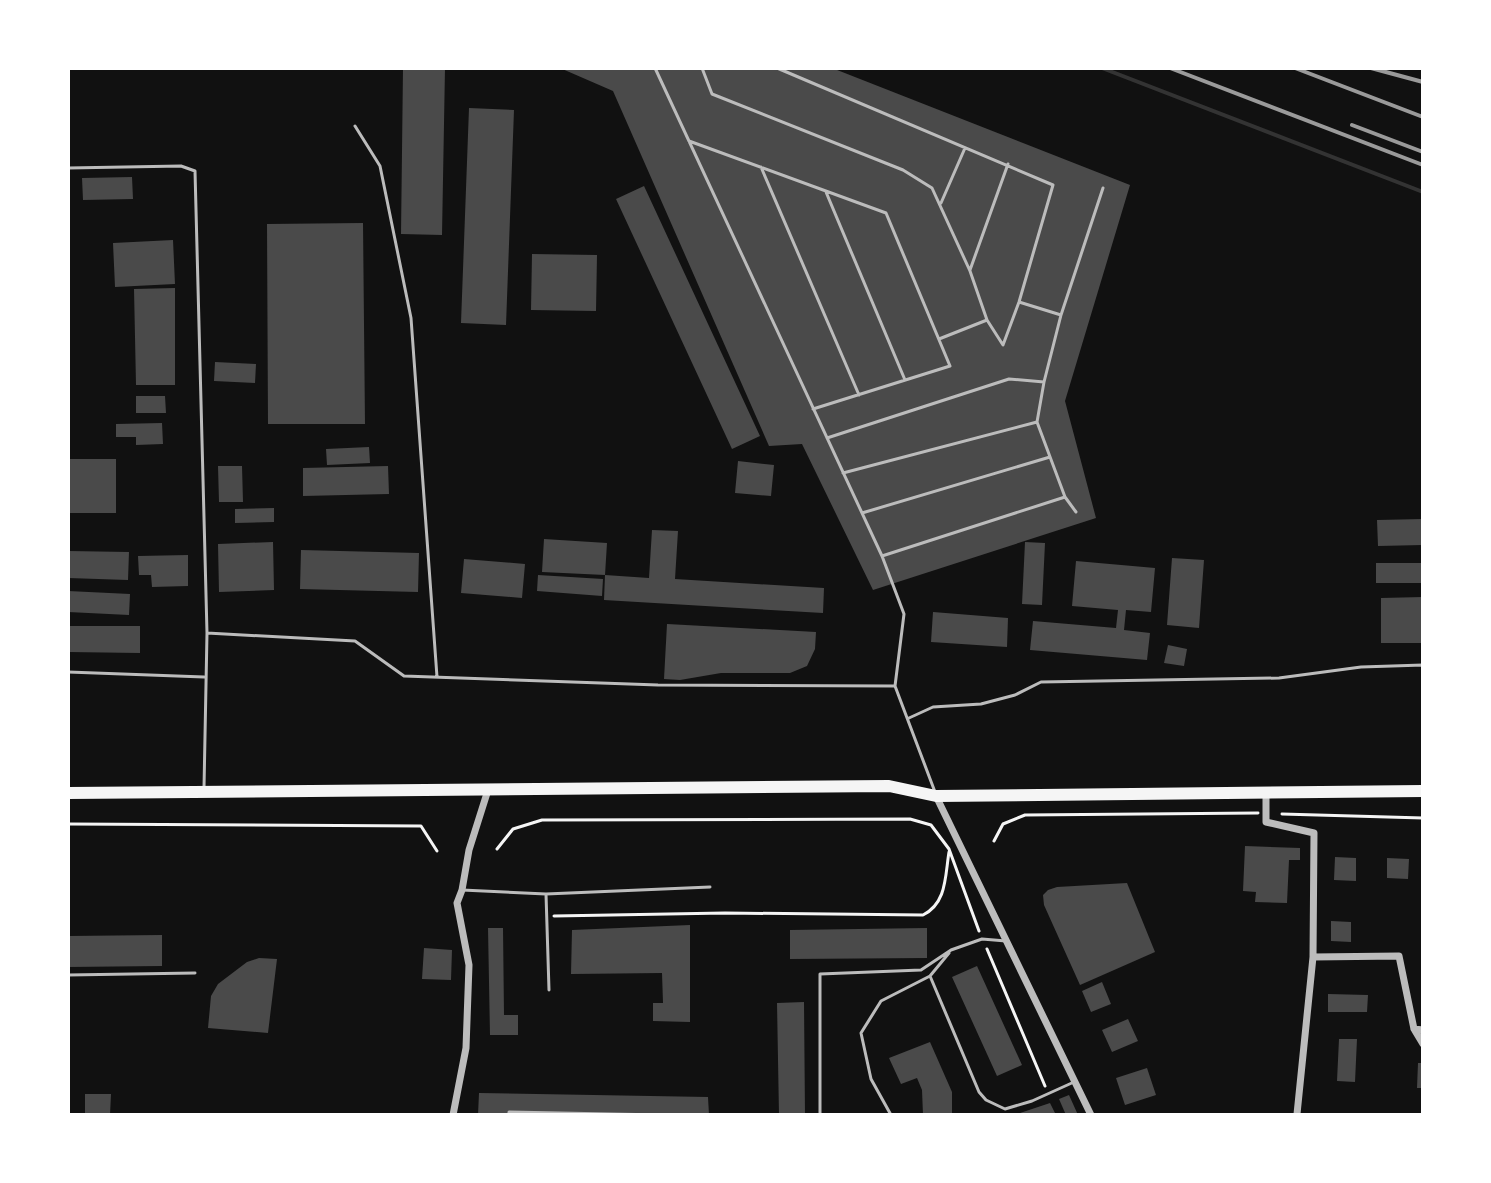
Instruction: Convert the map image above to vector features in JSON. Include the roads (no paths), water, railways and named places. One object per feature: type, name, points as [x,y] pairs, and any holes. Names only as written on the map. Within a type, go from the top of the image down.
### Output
[{"type":"highway","points":[[68,793],[889,786],[936,796],[1423,791]]},
{"type":"street","points":[[453,1115],[466,1034],[469,965],[457,903],[469,850],[488,790]]},
{"type":"street","points":[[1266,794],[1266,822],[1314,833],[1313,957],[1295,1115],[1305,1115]]},
{"type":"street","points":[[936,796],[1091,1115]]},
{"type":"street","points":[[1313,957],[1399,956],[1423,1044]]},
{"type":"lane","points":[[655,68],[882,556],[904,614],[895,686],[936,796]]},
{"type":"lane","points":[[702,68],[712,94],[903,170],[932,188],[970,271],[987,320],[1003,345],[1019,302],[1053,185],[777,68]]},
{"type":"lane","points":[[355,126],[380,166],[411,318],[437,677]]},
{"type":"lane","points":[[689,141],[886,213],[950,366],[813,409]]},
{"type":"lane","points":[[940,205],[965,148]]},
{"type":"lane","points":[[970,271],[1008,164]]},
{"type":"lane","points":[[68,168],[181,166],[195,171],[207,633],[204,791]]},
{"type":"lane","points":[[761,167],[859,395]]},
{"type":"lane","points":[[1076,512],[1065,497],[1037,422],[1061,315],[1103,188]]},
{"type":"lane","points":[[825,191],[905,380]]},
{"type":"lane","points":[[1019,302],[1061,315]]},
{"type":"lane","points":[[939,339],[987,320]]},
{"type":"lane","points":[[827,438],[1009,379],[1044,382]]},
{"type":"lane","points":[[843,473],[1037,422]]},
{"type":"lane","points":[[862,513],[1050,457]]},
{"type":"lane","points":[[882,556],[1065,497]]},
{"type":"lane","points":[[207,633],[355,641],[404,676],[658,685],[895,686]]},
{"type":"lane","points":[[909,718],[933,707],[992,701],[1015,695],[1041,682],[1279,678],[1361,667],[1423,665],[1423,678]]},
{"type":"lane","points":[[68,672],[204,677]]},
{"type":"lane","points":[[462,890],[546,894],[710,887]]},
{"type":"lane","points":[[546,894],[549,990]]},
{"type":"lane","points":[[820,1115],[820,974],[921,970],[951,950],[982,939],[1006,941]]},
{"type":"lane","points":[[891,1115],[871,1079],[861,1033],[881,1001],[930,976],[951,950]]},
{"type":"lane","points":[[68,975],[195,973]]},
{"type":"lane","points":[[930,976],[979,1092],[986,1100],[1005,1109],[1074,1082]]},
{"type":"lane","points":[[509,1115],[509,1112],[661,1115]]},
{"type":"waterway","points":[[1102,68],[1423,192]]},
{"type":"railway","points":[[1170,68],[1423,165]]},
{"type":"railway","points":[[1295,68],[1423,117]]},
{"type":"railway","points":[[1371,68],[1423,82]]},
{"type":"railway","points":[[1352,125],[1423,152]]}]
